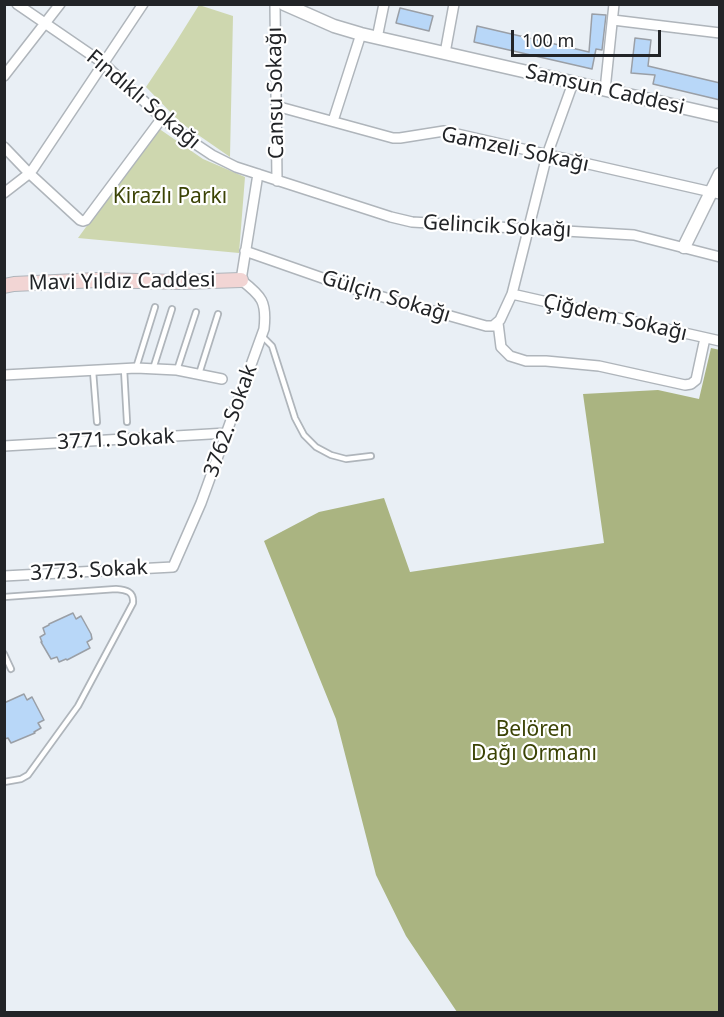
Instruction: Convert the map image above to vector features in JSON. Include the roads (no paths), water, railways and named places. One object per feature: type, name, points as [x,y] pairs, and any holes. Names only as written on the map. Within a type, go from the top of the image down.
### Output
[{"type":"main road","name":"Mavi Yıldız Caddesi","points":[[4,286],[97,280],[181,282],[241,280]]},
{"type":"street","name":"Fındıklı Sokağı","points":[[16,4],[103,63],[162,118],[212,156],[277,181]]},
{"type":"street","points":[[4,76],[60,4]]},
{"type":"street","points":[[4,193],[29,173],[143,4]]},
{"type":"street","name":"Cansu Sokağı","points":[[275,4],[277,181]]},
{"type":"street","name":"Samsun Caddesi","points":[[284,4],[334,26],[361,34],[720,116]]},
{"type":"street","points":[[377,38],[384,4]]},
{"type":"street","points":[[445,54],[454,4]]},
{"type":"street","points":[[605,90],[613,20],[612,5]]},
{"type":"street","points":[[613,20],[720,33]]},
{"type":"street","points":[[333,121],[361,34]]},
{"type":"street","points":[[573,83],[547,155],[512,294],[498,323],[501,347],[510,356],[526,361],[599,366],[685,385],[696,380],[705,338]]},
{"type":"street","name":"Gamzeli Sokağı","points":[[276,106],[397,138],[444,131],[715,193]]},
{"type":"street","points":[[4,147],[29,173],[83,221],[162,118]]},
{"type":"street","points":[[241,280],[258,174]]},
{"type":"street","points":[[684,247],[715,193],[720,174]]},
{"type":"street","name":"Gelincik Sokağı","points":[[277,181],[408,221],[634,235],[720,257]]},
{"type":"street","name":"Gülçin Sokağı","points":[[245,251],[351,288],[486,326],[498,323]]},
{"type":"street","name":"3762. Sokak","points":[[173,567],[201,503],[264,329],[266,314],[263,301],[241,280]]},
{"type":"street","name":"Çiğdem Sokağı","points":[[512,294],[720,341]]},
{"type":"street","points":[[4,375],[136,368],[177,370],[222,379]]},
{"type":"street","name":"3771. Sokak","points":[[4,446],[226,434]]},
{"type":"street","name":"3773. Sokak","points":[[4,576],[173,567]]},
{"type":"lane","points":[[136,368],[155,307]]},
{"type":"lane","points":[[153,369],[172,309]]},
{"type":"lane","points":[[177,370],[196,312]]},
{"type":"lane","points":[[199,374],[218,314]]},
{"type":"lane","points":[[262,336],[272,346],[295,418],[304,435],[316,447],[331,455],[346,459],[371,456]]},
{"type":"lane","points":[[124,369],[127,422]]},
{"type":"lane","points":[[93,370],[97,422]]},
{"type":"lane","points":[[4,597],[116,589],[126,590],[134,597],[133,603],[72,715],[28,775],[21,779],[4,782]]},
{"type":"lane","points":[[4,654],[11,669]]},
{"type":"park label","name":"Kirazlı Parkı","points":[[170,197]]},
{"type":"park label","name":"Belören Dağı Ormanı","points":[[534,742]]}]
